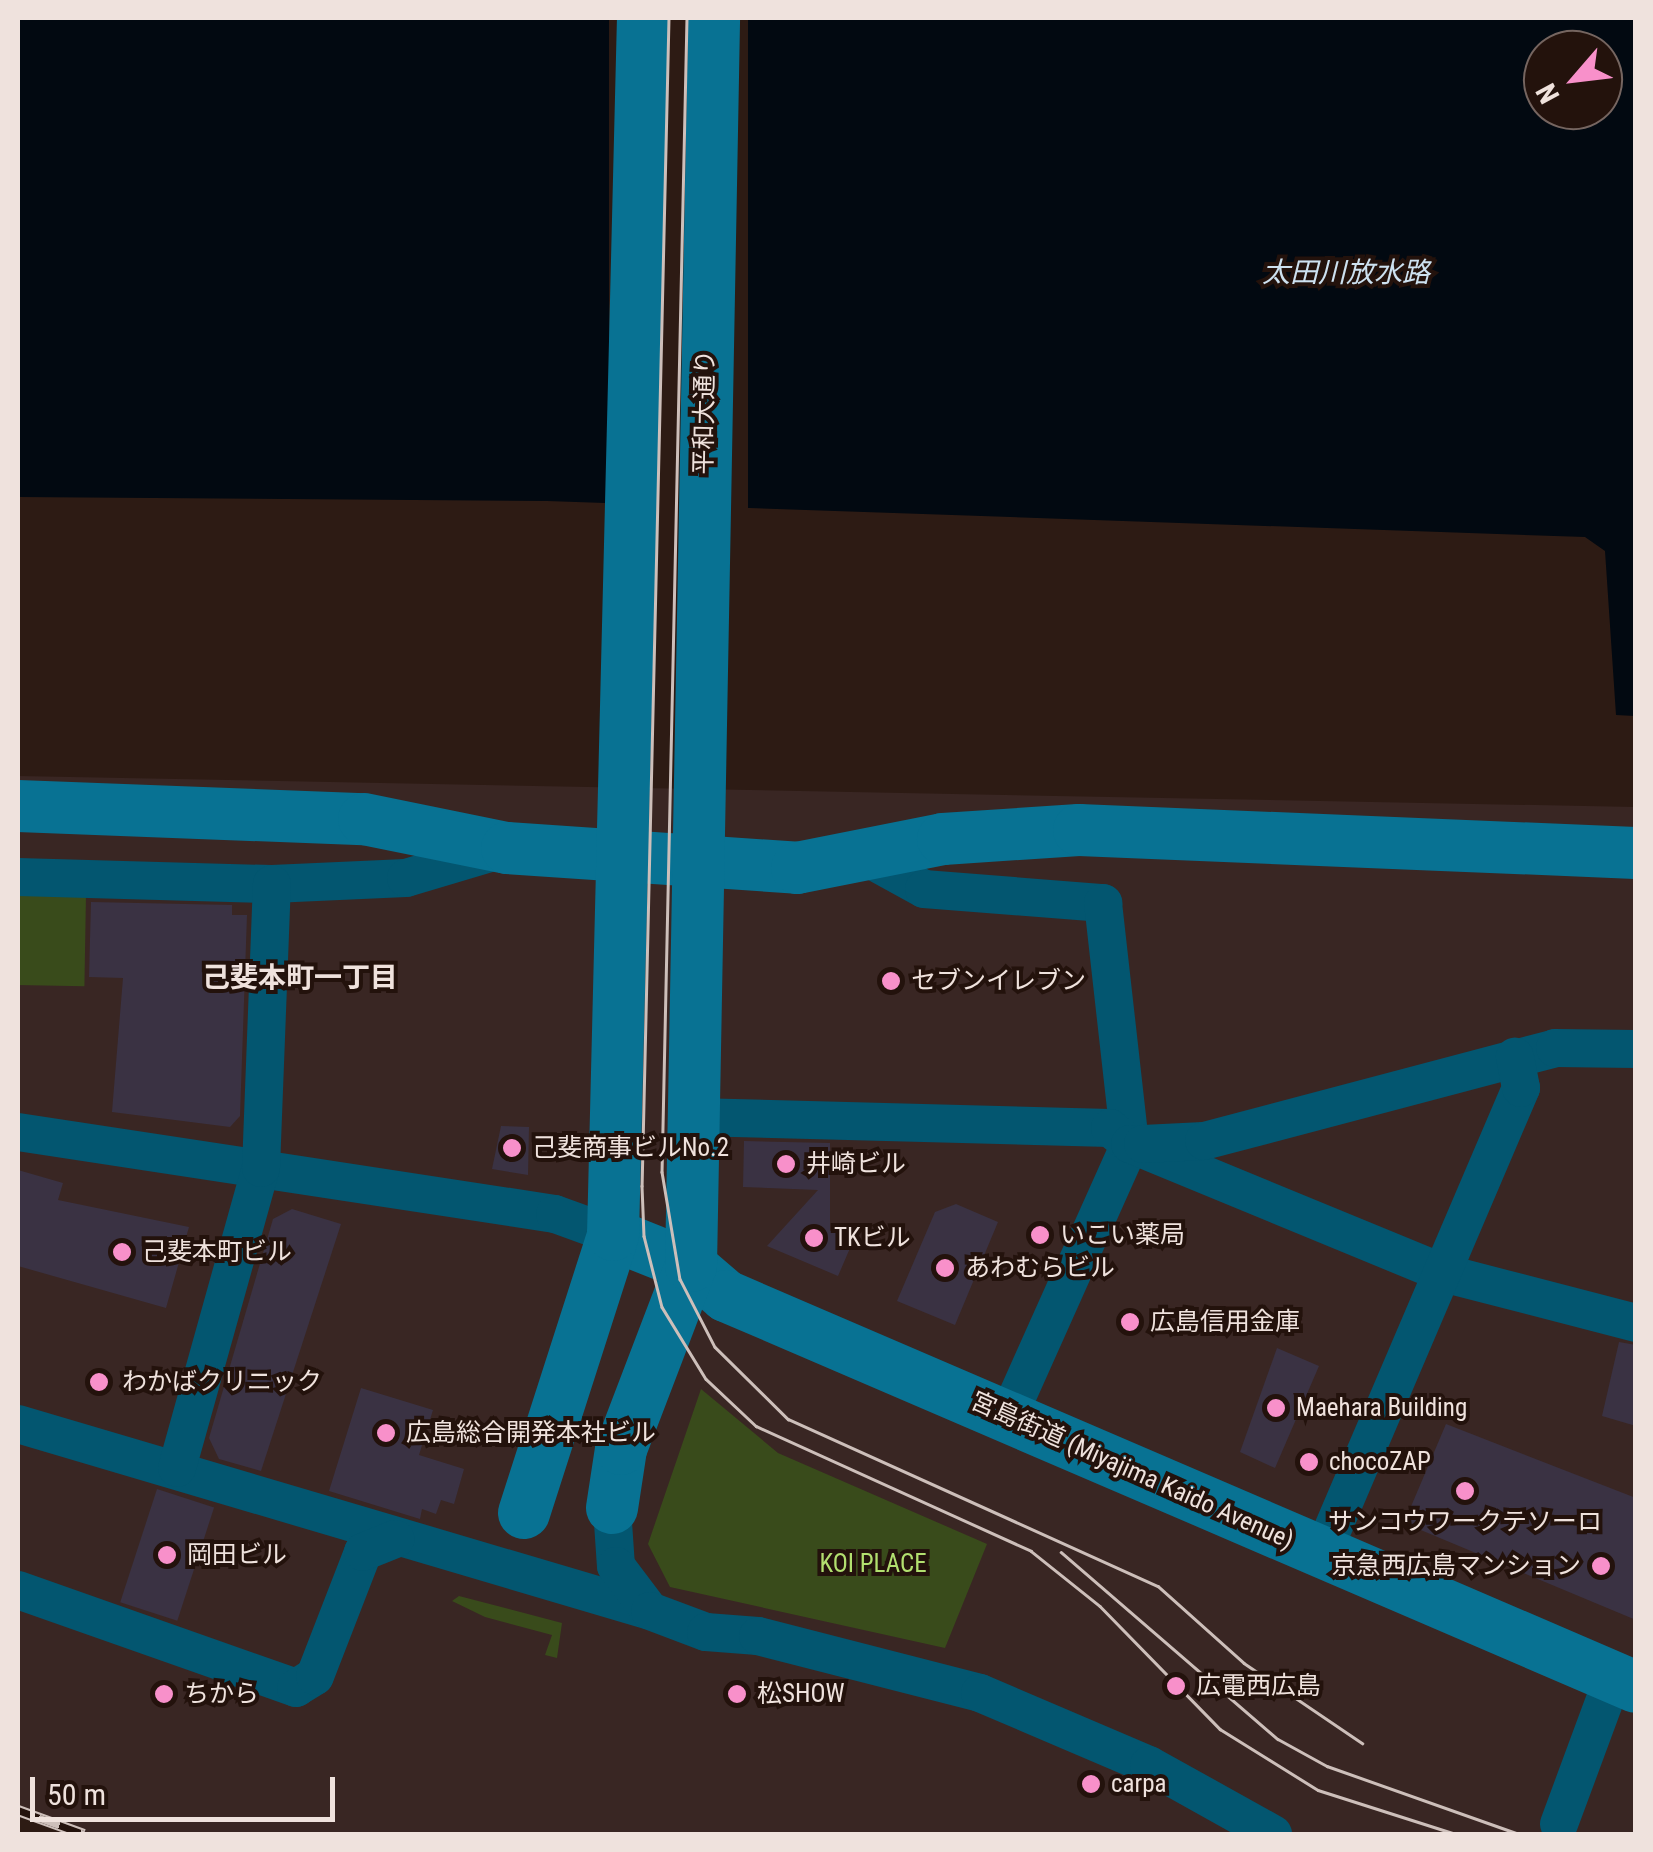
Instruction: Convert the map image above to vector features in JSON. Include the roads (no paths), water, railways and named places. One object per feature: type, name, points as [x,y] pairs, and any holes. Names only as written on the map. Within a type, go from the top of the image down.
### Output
[{"type":"street","points":[[466,1554],[524,1513],[613,1235],[617,857],[625,805],[643,18]]},
{"type":"street","name":"平和大通り","points":[[692,1266],[695,860],[714,18]]},
{"type":"street","points":[[18,806],[364,818],[507,848],[797,868],[943,839],[1079,830],[1636,853]]},
{"type":"street","points":[[18,877],[272,884],[406,878],[507,848]]},
{"type":"street","points":[[866,857],[924,888],[1103,903],[1130,1144],[1008,1417]]},
{"type":"street","points":[[177,1468],[261,1168],[272,884]]},
{"type":"street","points":[[1130,1144],[1204,1141],[1555,1048],[1636,1049]]},
{"type":"street","points":[[1322,1554],[1520,1088],[1515,1057]]},
{"type":"street","points":[[694,1118],[1110,1128],[1130,1144],[1443,1272],[1636,1323]]},
{"type":"street","points":[[18,1132],[556,1214],[613,1235]]},
{"type":"street","name":"宮島街道 (Miyajima Kaido Avenue)","points":[[613,1235],[692,1266],[726,1296],[1624,1682]]},
{"type":"street","points":[[650,1611],[616,1566],[612,1508],[622,1448],[692,1266]]},
{"type":"street","points":[[18,1424],[177,1468],[396,1540],[466,1554],[706,1632],[758,1636],[980,1692],[1149,1765],[1274,1834]]},
{"type":"street","points":[[18,1590],[270,1682],[310,1682],[363,1552],[396,1540]]},
{"type":"street","points":[[1559,1824],[1624,1682]]},
{"type":"water","name":"太田川放水路","points":[[18,18],[1635,18],[1635,716],[1616,715],[1605,551],[1585,537],[547,501],[18,497]]},
{"type":"tram line","points":[[669,18],[642,1186],[644,1236],[662,1307],[706,1379],[756,1426],[1031,1551],[1100,1606],[1220,1729],[1318,1790],[1456,1834]]},
{"type":"tram line","points":[[687,18],[662,1172],[680,1279],[715,1347],[788,1419],[1158,1586],[1244,1663],[1362,1743]]},
{"type":"tram line","points":[[1061,1552],[1278,1739],[1327,1766],[1519,1834]]},
{"type":"railway","points":[[18,1810],[84,1834]]},
{"type":"place","name":"セブンイレブン","points":[[891,981]]},
{"type":"place","name":"己斐商事ビルNo.2","points":[[512,1148]]},
{"type":"place","name":"井崎ビル","points":[[786,1164]]},
{"type":"place","name":"いこい薬局","points":[[1040,1235]]},
{"type":"place","name":"TKビル","points":[[814,1238]]},
{"type":"place","name":"己斐本町ビル","points":[[122,1252]]},
{"type":"place","name":"あわむらビル","points":[[945,1268]]},
{"type":"place","name":"広島信用金庫","points":[[1130,1322]]},
{"type":"place","name":"わかばクリニック","points":[[99,1382]]},
{"type":"place","name":"Maehara Building","points":[[1276,1408]]},
{"type":"place","name":"広島総合開発本社ビル","points":[[386,1433]]},
{"type":"place","name":"chocoZAP","points":[[1309,1462]]},
{"type":"place","name":"サンコウワークテソーロ","points":[[1465,1491]]},
{"type":"place","name":"岡田ビル","points":[[167,1555]]},
{"type":"place","name":"京急西広島マンション","points":[[1601,1566]]},
{"type":"place","name":"広電西広島","points":[[1176,1686]]},
{"type":"place","name":"ちから","points":[[164,1694]]},
{"type":"place","name":"松SHOW","points":[[737,1694]]},
{"type":"place","name":"carpa","points":[[1091,1784]]},
{"type":"district","name":"己斐本町一丁目","points":[[300,978]]},
{"type":"park label","name":"KOI PLACE","points":[[873,1564]]}]
